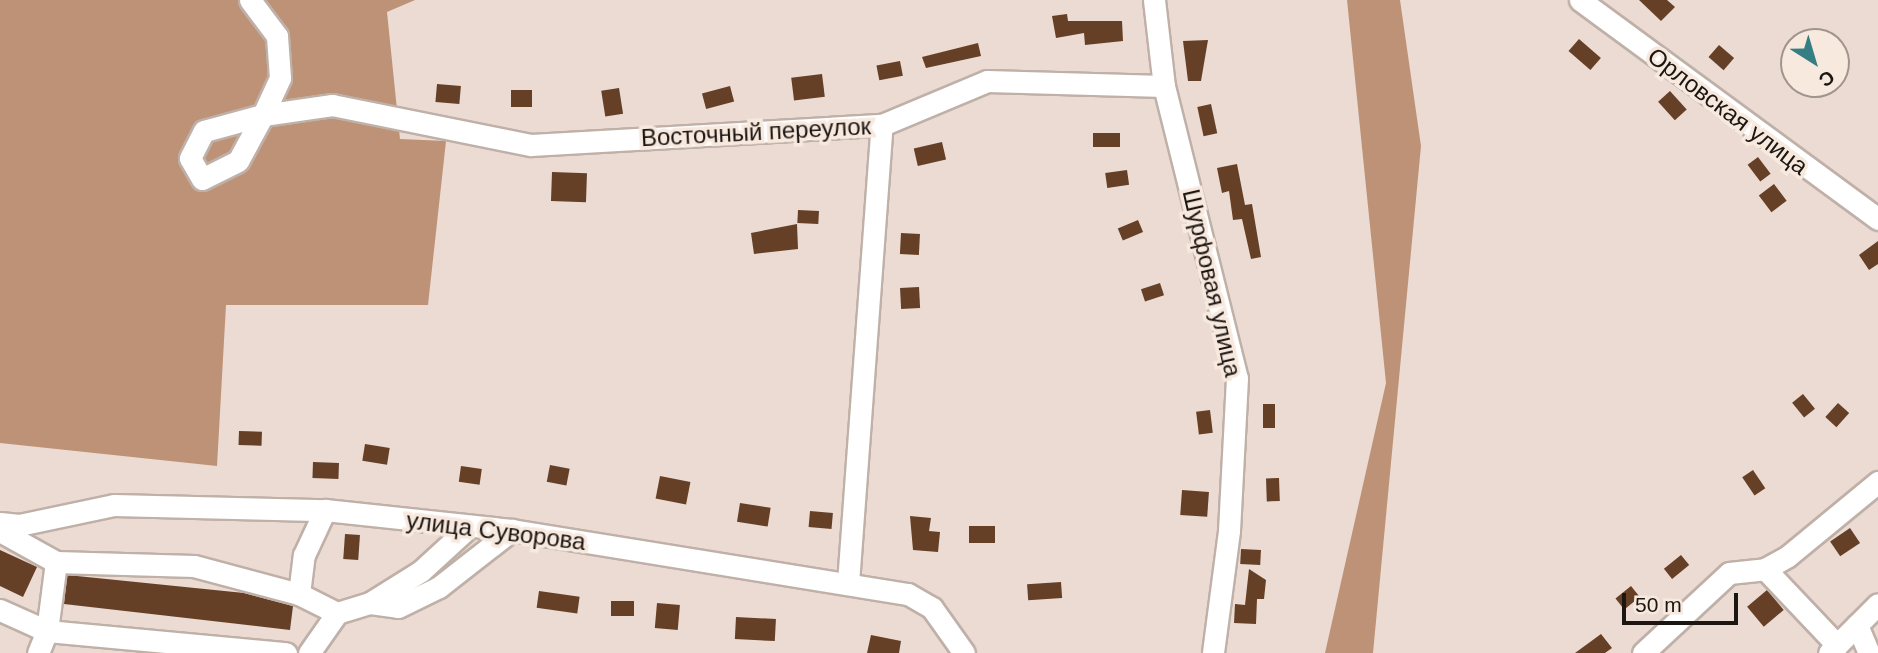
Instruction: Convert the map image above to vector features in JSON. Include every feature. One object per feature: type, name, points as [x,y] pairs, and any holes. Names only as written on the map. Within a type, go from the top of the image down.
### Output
[{"type":"street","name":"Восточный переулок","points":[[250,0],[277,36],[280,58],[280,78],[263,116],[332,105],[531,145],[882,125],[988,81],[1164,86]]},
{"type":"street","name":"Шурфовая улица","points":[[1154,0],[1164,86],[1237,379],[1229,531],[1213,653]]},
{"type":"street","name":"Орловская улица","points":[[1580,0],[1878,219]]},
{"type":"street","points":[[848,583],[882,125]]},
{"type":"street","points":[[1650,651],[1730,573],[1765,569],[1877,484]]},
{"type":"street","name":"улица Суворова","points":[[0,523],[19,525],[114,505],[325,510],[512,530],[908,594],[932,608],[964,653]]},
{"type":"street","points":[[299,594],[304,555],[325,510]]},
{"type":"street","points":[[309,653],[337,613],[370,603],[421,571],[470,526]]},
{"type":"street","points":[[370,603],[398,607],[439,587],[512,530]]},
{"type":"street","points":[[0,531],[55,562],[194,566],[299,594],[337,613]]},
{"type":"street","points":[[38,653],[47,631],[55,562]]},
{"type":"street","points":[[1765,569],[1833,649],[1878,604]]},
{"type":"street","points":[[0,610],[47,631],[286,653]]},
{"type":"street","points":[[1857,625],[1869,653]]},
{"type":"shaded area","points":[[0,0],[415,0],[387,12],[400,139],[446,141],[428,305],[226,305],[217,466],[0,443]]},
{"type":"shaded area","points":[[1347,0],[1400,0],[1421,146],[1373,653],[1325,653],[1386,383]]},
{"type":"building","points":[[1639,0],[1667,0],[1675,7],[1661,21]]},
{"type":"building","points":[[1067,14],[1068,21],[1122,21],[1123,41],[1085,45],[1084,33],[1056,38],[1052,16]]},
{"type":"building","points":[[1579,39],[1601,58],[1590,70],[1569,51]]},
{"type":"building","points":[[1208,40],[1201,81],[1188,81],[1183,41]]},
{"type":"building","points":[[978,43],[981,56],[926,68],[922,57]]},
{"type":"building","points":[[1719,45],[1734,58],[1724,70],[1709,57]]},
{"type":"building","points":[[900,61],[903,76],[879,80],[876,66]]},
{"type":"building","points":[[822,74],[825,97],[794,101],[791,78]]},
{"type":"building","points":[[437,84],[461,86],[459,104],[435,102]]},
{"type":"building","points":[[730,86],[734,101],[706,109],[702,94]]},
{"type":"building","points":[[619,88],[623,114],[605,116],[601,91]]},
{"type":"building","points":[[511,90],[532,90],[532,107],[511,107]]},
{"type":"building","points":[[1670,91],[1687,110],[1675,120],[1658,102]]},
{"type":"building","points":[[1211,104],[1217,133],[1204,136],[1197,107]]},
{"type":"building","points":[[1093,133],[1120,133],[1120,147],[1093,147]]},
{"type":"building","points":[[942,142],[946,160],[918,166],[914,149]]},
{"type":"building","points":[[1758,157],[1771,174],[1760,182],[1748,165]]},
{"type":"building","points":[[1237,164],[1245,205],[1252,204],[1261,257],[1251,259],[1242,219],[1233,220],[1229,191],[1222,193],[1217,168]]},
{"type":"building","points":[[1127,170],[1129,185],[1107,188],[1105,173]]},
{"type":"building","points":[[552,172],[587,173],[586,202],[551,201]]},
{"type":"building","points":[[1774,184],[1787,201],[1771,212],[1759,195]]},
{"type":"building","points":[[798,210],[819,211],[818,224],[797,223]]},
{"type":"building","points":[[1138,220],[1143,232],[1123,241],[1118,229]]},
{"type":"building","points":[[797,224],[798,249],[754,254],[751,233]]},
{"type":"building","points":[[901,233],[920,234],[919,255],[900,254]]},
{"type":"building","points":[[1878,241],[1878,264],[1869,270],[1859,255]]},
{"type":"building","points":[[1160,283],[1164,295],[1145,302],[1141,289]]},
{"type":"building","points":[[919,287],[920,308],[901,309],[900,288]]},
{"type":"building","points":[[1803,394],[1815,409],[1804,418],[1792,403]]},
{"type":"building","points":[[1838,403],[1849,413],[1836,427],[1825,417]]},
{"type":"building","points":[[1263,404],[1275,404],[1275,428],[1263,428]]},
{"type":"building","points":[[1210,410],[1213,433],[1199,435],[1196,412]]},
{"type":"building","points":[[239,431],[262,432],[261,446],[239,445]]},
{"type":"building","points":[[365,444],[390,448],[387,465],[362,461]]},
{"type":"building","points":[[313,462],[339,463],[338,479],[312,478]]},
{"type":"building","points":[[550,465],[570,469],[566,486],[547,482]]},
{"type":"building","points":[[461,466],[482,469],[480,485],[459,482]]},
{"type":"building","points":[[1753,470],[1765,488],[1755,496],[1742,477]]},
{"type":"building","points":[[660,476],[690,482],[686,504],[656,499]]},
{"type":"building","points":[[1266,478],[1279,478],[1280,501],[1267,501]]},
{"type":"building","points":[[1182,490],[1209,492],[1207,517],[1180,515]]},
{"type":"building","points":[[740,503],[771,508],[768,527],[737,522]]},
{"type":"building","points":[[810,511],[833,513],[832,529],[809,527]]},
{"type":"building","points":[[910,516],[931,518],[929,531],[940,532],[938,552],[913,550]]},
{"type":"building","points":[[969,526],[995,526],[995,543],[969,543]]},
{"type":"building","points":[[1850,528],[1860,543],[1840,556],[1830,541]]},
{"type":"building","points":[[345,534],[360,535],[358,560],[343,559]]},
{"type":"building","points":[[1241,549],[1261,550],[1260,565],[1240,564]]},
{"type":"building","points":[[0,550],[37,567],[23,597],[0,586]]},
{"type":"building","points":[[1681,555],[1689,565],[1672,579],[1664,569]]},
{"type":"building","points":[[1249,569],[1266,580],[1264,599],[1257,599],[1256,624],[1234,623],[1235,604],[1245,605]]},
{"type":"building","points":[[67,575],[244,593],[293,606],[290,630],[64,604]]},
{"type":"building","points":[[1061,582],[1062,598],[1028,600],[1027,584]]},
{"type":"building","points":[[1631,586],[1640,597],[1624,609],[1615,599]]},
{"type":"building","points":[[1767,590],[1784,610],[1764,627],[1747,607]]},
{"type":"building","points":[[539,591],[580,597],[577,614],[537,608]]},
{"type":"building","points":[[611,601],[634,601],[634,616],[611,616]]},
{"type":"building","points":[[657,603],[680,605],[678,630],[655,628]]},
{"type":"building","points":[[736,617],[776,619],[775,641],[735,639]]},
{"type":"building","points":[[1601,634],[1612,648],[1605,653],[1575,653]]},
{"type":"building","points":[[871,635],[901,641],[899,653],[867,653]]}]
